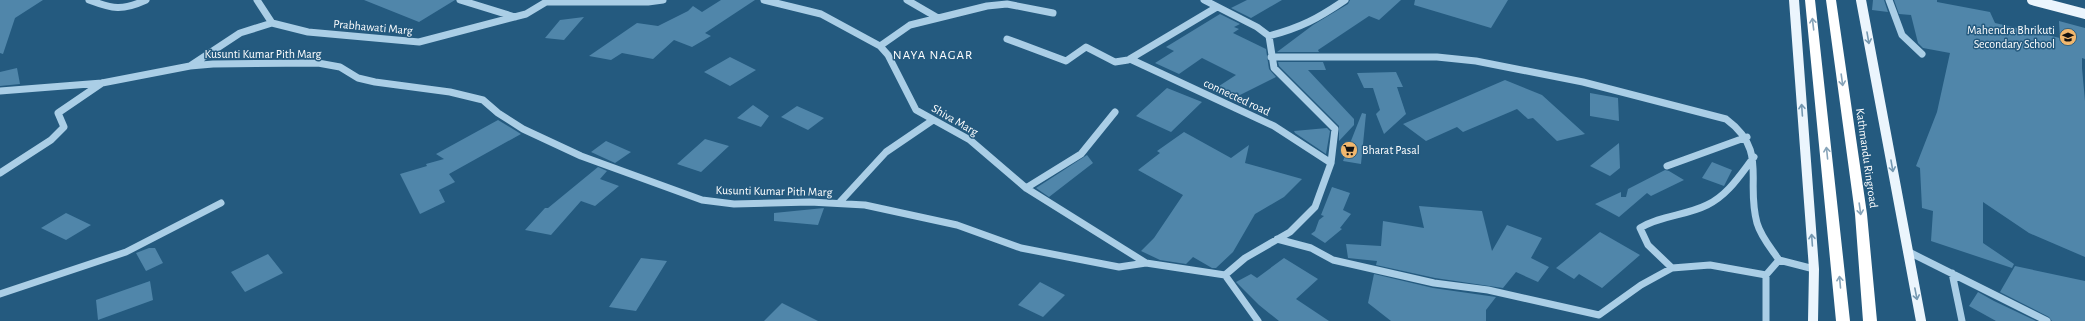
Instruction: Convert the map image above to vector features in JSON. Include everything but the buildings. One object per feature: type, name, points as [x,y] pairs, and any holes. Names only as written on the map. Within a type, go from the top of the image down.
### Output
[{"type":"highway","points":[[1810,0],[1843,321]]},
{"type":"highway","name":"Kathmandu Ringroad","points":[[1831,0],[1861,214],[1870,321]]},
{"type":"main road","points":[[1794,0],[1814,269],[1813,321]]},
{"type":"main road","points":[[1861,0],[1921,321]]},
{"type":"main road","points":[[2032,0],[2085,14]]},
{"type":"street","points":[[89,0],[118,10],[129,8],[146,0]]},
{"type":"street","points":[[256,0],[272,23]]},
{"type":"street","points":[[460,0],[515,17]]},
{"type":"street","name":"Prabhawati Marg","points":[[272,23],[308,32],[419,42],[526,14],[547,1],[648,2],[663,0]]},
{"type":"street","name":"Shiva Marg","points":[[764,0],[820,14],[880,46],[888,55],[916,110],[970,140],[1026,188],[1146,263]]},
{"type":"street","points":[[907,0],[938,18]]},
{"type":"street","points":[[1204,0],[1257,27],[1269,36],[1271,57],[1274,68],[1335,129],[1331,162],[1315,207],[1290,232],[1245,258],[1225,275],[1258,321]]},
{"type":"street","points":[[1269,36],[1297,28],[1310,22],[1345,0]]},
{"type":"street","points":[[1889,0],[1902,34],[1922,54]]},
{"type":"street","points":[[880,46],[910,25],[987,6],[1007,4],[1053,14]]},
{"type":"street","points":[[1007,39],[1066,61],[1086,48],[1115,62],[1130,59],[1217,7]]},
{"type":"street","name":"Kusunti Kumar Pith Marg","points":[[190,66],[240,33],[272,23]]},
{"type":"street","points":[[1271,57],[1436,57],[1476,61],[1583,82],[1726,118],[1734,123],[1747,137],[1754,157],[1755,212],[1758,224],[1779,260],[1814,269]]},
{"type":"street","name":"connected road","points":[[1130,59],[1274,126],[1331,162]]},
{"type":"street","name":"Kusunti Kumar Pith Marg","points":[[0,91],[102,83],[190,66],[213,64],[318,63],[340,67],[358,78],[375,82],[450,92],[483,100],[498,114],[526,131],[588,158],[665,188],[702,200],[734,204],[810,202],[865,205],[957,225],[1021,248],[1119,266],[1146,263],[1225,275]]},
{"type":"street","points":[[0,173],[51,140],[64,127],[58,114],[64,107],[90,93],[102,83]]},
{"type":"street","points":[[1026,188],[1081,154],[1115,112]]},
{"type":"street","points":[[839,203],[886,152],[933,120]]},
{"type":"street","points":[[1667,166],[1747,137]]},
{"type":"street","points":[[1672,268],[1647,244],[1641,234],[1640,228],[1663,216],[1682,213],[1716,201],[1732,185],[1754,157]]},
{"type":"street","points":[[0,294],[132,249],[221,203]]},
{"type":"street","points":[[1277,239],[1311,248],[1333,260],[1434,283],[1488,290],[1596,318],[1641,285],[1672,268],[1710,265],[1766,275]]},
{"type":"street","points":[[1907,251],[2047,321]]},
{"type":"street","points":[[1766,321],[1766,275],[1779,260]]},
{"type":"street","points":[[1952,274],[1962,321]]},
{"type":"place","name":"Mahendra Bhrikuti Secondary School","points":[[2068,37]]},
{"type":"place","name":"Bharat Pasal","points":[[1349,150]]},
{"type":"district","name":"NAYA NAGAR","points":[[933,55]]}]
